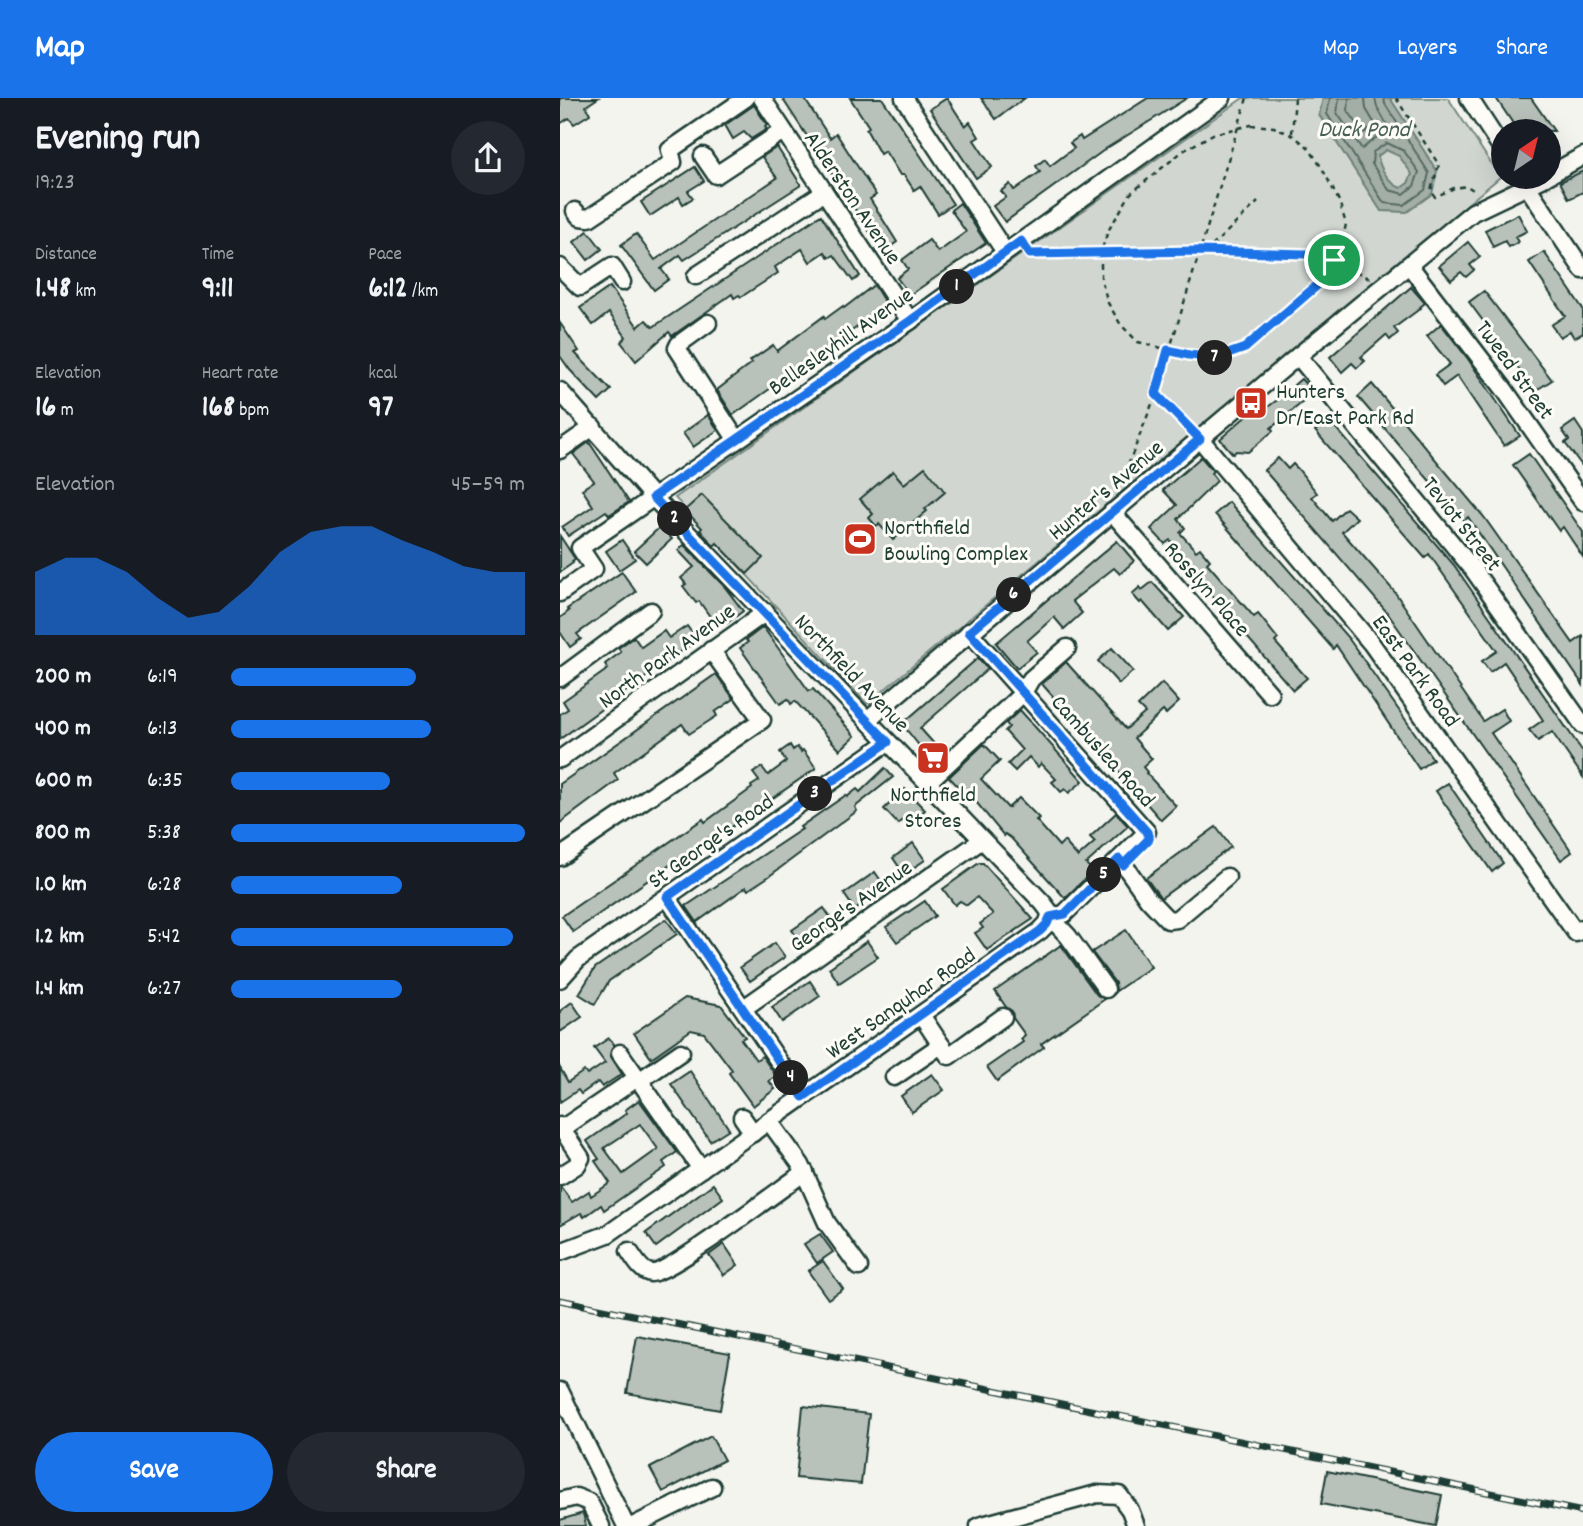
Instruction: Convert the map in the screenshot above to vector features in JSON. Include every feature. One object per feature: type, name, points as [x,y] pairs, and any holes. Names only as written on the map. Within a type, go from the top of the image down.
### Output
[{"type":"street","points":[[575,211],[580,217],[589,218],[635,188],[673,162],[670,150],[747,98]]},
{"type":"street","name":"Alderston Avenue","points":[[762,98],[910,321]]},
{"type":"street","name":"Bellesleyhill Avenue","points":[[560,593],[594,569],[580,548],[910,321],[1223,98]]},
{"type":"street","points":[[1469,98],[1491,132]]},
{"type":"street","points":[[906,99],[1005,253]]},
{"type":"street","points":[[703,156],[716,175],[783,131]]},
{"type":"street","name":"Hunter's Avenue","points":[[1561,168],[1583,156]]},
{"type":"street","name":"Hunter's Avenue","points":[[867,720],[1298,356],[1473,212],[1512,189]]},
{"type":"street","points":[[1529,189],[1583,270]]},
{"type":"street","points":[[696,276],[824,192]]},
{"type":"street","name":"Tweed Street","points":[[1409,265],[1504,389],[1583,502]]},
{"type":"street","points":[[560,267],[580,287],[612,267],[622,282]]},
{"type":"street","points":[[708,323],[677,348],[736,439]]},
{"type":"street","name":"Teviot Street","points":[[1298,356],[1472,568],[1583,725]]},
{"type":"street","name":"Northfield Avenue","points":[[560,391],[653,497],[1043,903],[1050,917],[1068,936],[1106,989]]},
{"type":"street","points":[[560,450],[593,427]]},
{"type":"street","name":"East Park Road","points":[[1200,439],[1371,643],[1576,933],[1583,928]]},
{"type":"street","name":"Rosslyn Place","points":[[1112,513],[1270,694]]},
{"type":"street","points":[[560,678],[652,611]]},
{"type":"street","name":"North Park Avenue","points":[[560,759],[765,612]]},
{"type":"street","name":"Cambuslea Road","points":[[969,632],[1147,832],[1121,862],[1065,914],[1050,917]]},
{"type":"street","points":[[928,782],[1023,693],[1031,679],[1067,648]]},
{"type":"street","points":[[560,857],[762,720],[711,650]]},
{"type":"street","name":"St George's Road","points":[[560,978],[578,958],[888,742]]},
{"type":"street","name":"George's Avenue","points":[[744,1007],[982,840]]},
{"type":"street","points":[[1121,862],[1164,916],[1174,920],[1227,877]]},
{"type":"street","points":[[667,897],[803,1097]]},
{"type":"street","name":"West Sanquhar Road","points":[[560,1252],[608,1234],[1040,931],[1050,917]]},
{"type":"street","points":[[921,1015],[949,1056],[1003,1017]]},
{"type":"street","points":[[894,1077],[941,1045]]},
{"type":"street","points":[[563,1180],[581,1158],[561,1127],[681,1052]]},
{"type":"street","points":[[620,1053],[701,1169]]},
{"type":"street","points":[[742,1117],[753,1133]]},
{"type":"street","points":[[769,1121],[805,1172],[827,1223],[859,1268]]},
{"type":"street","points":[[629,1251],[647,1273],[655,1274],[805,1172]]},
{"type":"street","points":[[560,1391],[626,1526]]},
{"type":"street","points":[[633,1526],[712,1487]]},
{"type":"street","points":[[979,1526],[1097,1494],[1119,1495],[1130,1510],[1136,1526]]},
{"type":"street","points":[[560,1501],[576,1497],[589,1502],[601,1526]]},
{"type":"path","points":[[1123,478],[1156,394],[1247,98]]},
{"type":"path","points":[[1292,135],[1295,98]]},
{"type":"path","points":[[1396,98],[1439,165],[1431,190],[1435,197],[1454,188],[1467,186],[1476,192]]},
{"type":"path","points":[[1251,125],[1274,127],[1292,135],[1308,147],[1322,168],[1339,201],[1346,224],[1341,248],[1322,281],[1245,348],[1217,358],[1189,355],[1138,342],[1121,325],[1108,303],[1101,279],[1101,252],[1108,231],[1131,193],[1183,151],[1213,134],[1251,125]]},
{"type":"path","points":[[1199,251],[1211,247],[1258,202]]},
{"type":"path","points":[[1021,241],[1030,254],[1199,251],[1306,254],[1334,260],[1370,278],[1378,291]]},
{"type":"path","points":[[1156,394],[1200,439]]},
{"type":"shaded area","points":[[1243,98],[1448,98],[1491,163],[1491,184],[867,704],[675,498]]},
{"type":"water","name":"Duck Pond","points":[[1323,98],[1390,98],[1437,171],[1432,194],[1407,212],[1381,211],[1319,115]],"holes":[[[1386,150],[1399,156],[1412,174],[1408,183],[1401,188],[1386,175],[1378,156]]]},
{"type":"building","points":[[560,98],[598,98],[586,106],[590,114],[574,124],[569,118],[560,124]]},
{"type":"building","points":[[782,98],[804,98],[830,138],[836,133],[876,195],[870,199],[897,242],[883,252]]},
{"type":"building","points":[[850,98],[882,98],[953,204],[938,214],[920,186],[914,190],[904,175],[900,175],[885,151],[880,154],[866,129],[869,127]]},
{"type":"building","points":[[947,98],[965,126],[970,122],[979,137],[974,140],[992,167],[976,178],[930,109]]},
{"type":"building","points":[[981,98],[1025,98],[996,119]]},
{"type":"building","points":[[1148,98],[1187,98],[1107,148],[1005,222],[993,206],[1006,197],[1001,191],[1010,184],[1014,190],[1040,172],[1036,166],[1045,159],[1050,166],[1074,148],[1070,143],[1080,136],[1082,140]]},
{"type":"building","points":[[1496,98],[1531,98],[1546,119],[1510,119]]},
{"type":"building","points":[[754,105],[767,129],[751,139],[744,132],[733,139],[725,125]]},
{"type":"building","points":[[777,147],[801,185],[684,260],[680,255],[661,269],[669,279],[654,290],[621,245],[636,234],[655,260],[777,178],[762,157]]},
{"type":"building","points":[[695,167],[704,181],[688,191],[693,198],[683,204],[679,197],[650,216],[641,202]]},
{"type":"building","points":[[1583,171],[1583,192],[1569,199],[1561,182]]},
{"type":"building","points":[[960,203],[986,243],[910,295],[897,278],[908,269],[902,260],[929,240],[938,252],[966,232],[951,210]]},
{"type":"building","points":[[1518,214],[1527,231],[1515,237],[1518,242],[1513,245],[1508,247],[1505,241],[1493,247],[1485,230]]},
{"type":"building","points":[[821,215],[860,276],[853,281],[834,255],[829,258],[825,252],[810,262],[802,249],[775,267],[778,273],[741,297],[739,295],[734,298],[732,294],[672,336],[669,332],[636,361],[621,342],[626,337],[609,313],[593,325],[580,308],[610,287],[638,327],[646,320],[653,327]]},
{"type":"building","points":[[588,231],[602,249],[588,260],[574,242]]},
{"type":"building","points":[[1468,242],[1480,257],[1470,265],[1474,270],[1466,277],[1461,272],[1451,280],[1439,266]]},
{"type":"building","points":[[1544,252],[1583,309],[1583,333],[1574,338],[1570,331],[1560,337],[1551,325],[1565,316],[1529,262]]},
{"type":"building","points":[[874,285],[887,306],[733,415],[717,390],[773,345],[777,351],[824,316],[825,319],[843,306],[844,308]]},
{"type":"building","points":[[1411,287],[1425,303],[1421,308],[1394,328],[1398,333],[1390,340],[1386,335],[1361,357],[1365,361],[1357,368],[1352,363],[1342,372],[1330,357]]},
{"type":"building","points":[[1484,291],[1552,380],[1535,391],[1469,302]]},
{"type":"building","points":[[560,323],[579,351],[575,353],[611,390],[599,401],[560,356]]},
{"type":"building","points":[[1441,324],[1520,436],[1504,446],[1457,376],[1443,386],[1435,375],[1450,364],[1427,336]]},
{"type":"building","points":[[1301,379],[1314,393],[1271,428],[1273,431],[1248,452],[1236,451],[1233,454],[1220,439],[1260,404],[1265,409],[1295,387]]},
{"type":"building","points":[[1372,384],[1484,517],[1573,643],[1583,636],[1583,685],[1468,517],[1464,521],[1358,397]]},
{"type":"building","points":[[708,415],[718,430],[693,447],[683,433]]},
{"type":"building","points":[[1329,420],[1454,565],[1583,752],[1583,777],[1552,732],[1538,741],[1529,730],[1543,720],[1504,662],[1490,672],[1482,661],[1497,651],[1429,554],[1425,558],[1315,431]]},
{"type":"building","points":[[1575,421],[1583,433],[1583,467],[1565,443],[1569,440],[1562,430]]},
{"type":"building","points":[[589,442],[629,502],[609,515],[606,511],[568,536],[562,527],[593,506],[582,489],[594,481],[573,454]]},
{"type":"building","points":[[1529,454],[1583,532],[1583,557],[1563,527],[1559,531],[1513,465]]},
{"type":"building","points":[[1201,457],[1213,471],[1211,473],[1217,481],[1178,519],[1185,528],[1180,533],[1196,551],[1200,548],[1210,560],[1207,563],[1254,617],[1258,614],[1278,639],[1275,642],[1307,678],[1293,690],[1183,563],[1187,559],[1170,540],[1165,544],[1151,529],[1177,505],[1163,490]]},
{"type":"building","points":[[1278,458],[1288,469],[1293,464],[1298,469],[1317,493],[1312,497],[1332,521],[1346,508],[1357,518],[1342,532],[1394,591],[1483,721],[1502,709],[1509,721],[1491,733],[1572,852],[1561,860],[1386,611],[1264,470]]},
{"type":"building","points":[[925,467],[945,492],[893,540],[879,524],[876,526],[869,518],[873,514],[860,499],[893,471],[904,484]]},
{"type":"building","points":[[702,495],[763,558],[747,574],[717,543],[714,546],[685,510]]},
{"type":"building","points":[[1229,502],[1349,639],[1433,759],[1419,769],[1336,645],[1333,649],[1215,514]]},
{"type":"building","points":[[661,526],[672,539],[646,563],[634,551]]},
{"type":"building","points":[[560,536],[575,559],[560,572]]},
{"type":"building","points":[[622,540],[635,559],[619,570],[606,551]]},
{"type":"building","points":[[1117,541],[1134,561],[1120,574],[1114,568],[1072,601],[1082,613],[1064,629],[1054,617],[1027,641],[1037,652],[1017,668],[996,643]]},
{"type":"building","points":[[684,545],[724,586],[743,611],[727,623],[724,618],[716,625],[699,601],[696,603],[683,586],[686,584],[681,578],[694,567],[678,550]]},
{"type":"building","points":[[622,572],[636,592],[577,634],[581,639],[570,647],[560,632],[560,618],[569,611],[567,609]]},
{"type":"building","points":[[1152,582],[1184,617],[1168,631],[1142,601],[1140,603],[1132,594]]},
{"type":"building","points":[[687,626],[697,640],[560,739],[560,714],[568,709],[563,701],[608,669],[605,664],[621,652],[618,648],[634,637],[641,647],[664,631],[669,638]]},
{"type":"building","points":[[763,627],[809,691],[813,689],[855,736],[840,750],[795,701],[791,704],[788,699],[780,704],[740,648]]},
{"type":"building","points":[[1112,648],[1133,671],[1119,684],[1098,661]]},
{"type":"building","points":[[978,658],[988,669],[920,728],[943,754],[933,763],[902,724]]},
{"type":"building","points":[[1066,662],[1126,729],[1145,713],[1138,706],[1162,683],[1179,702],[1166,714],[1163,711],[1134,738],[1152,759],[1143,767],[1146,773],[1176,806],[1161,820],[1042,684]]},
{"type":"building","points":[[716,674],[734,699],[715,712],[717,716],[689,734],[682,724],[614,773],[618,780],[560,823],[560,784]]},
{"type":"building","points":[[1020,710],[1083,781],[1069,793],[1065,789],[1061,792],[1052,782],[1056,779],[1041,763],[1038,767],[1029,757],[1015,771],[1008,764],[1022,750],[1005,731],[1009,727],[1006,723]]},
{"type":"building","points":[[984,744],[1000,761],[981,779],[1008,808],[1019,798],[1039,818],[1036,820],[1059,846],[1064,841],[1078,857],[1095,842],[1090,837],[1116,813],[1128,826],[1086,864],[1093,871],[1065,898],[1011,838],[1005,834],[1004,836],[972,797],[970,799],[949,777]]},
{"type":"building","points":[[790,745],[793,750],[797,747],[801,752],[803,750],[816,768],[573,932],[562,916],[752,788],[751,786],[759,781],[753,773],[762,767],[768,775],[786,762],[780,752]]},
{"type":"building","points":[[885,768],[893,777],[855,807],[857,811],[768,877],[748,890],[746,887],[697,922],[686,906],[802,829],[800,827],[846,795],[847,797],[857,789],[860,792]]},
{"type":"building","points":[[1448,783],[1503,863],[1492,872],[1436,791]]},
{"type":"building","points":[[905,789],[925,810],[910,824],[904,818],[898,824],[884,809]]},
{"type":"building","points":[[1216,827],[1231,847],[1161,898],[1146,878]]},
{"type":"building","points":[[913,843],[925,860],[904,874],[893,858]]},
{"type":"building","points":[[979,863],[983,863],[1033,919],[987,950],[975,933],[983,928],[980,924],[993,914],[977,897],[967,905],[960,901],[955,905],[943,889]]},
{"type":"building","points":[[875,872],[886,888],[855,910],[844,894]]},
{"type":"building","points":[[925,901],[935,916],[897,942],[886,927]]},
{"type":"building","points":[[824,908],[835,924],[803,946],[792,930]]},
{"type":"building","points":[[666,919],[677,934],[609,981],[595,1004],[579,994],[595,968]]},
{"type":"building","points":[[1126,930],[1151,967],[1116,991],[1115,983],[1092,952]]},
{"type":"building","points":[[867,941],[878,957],[839,983],[829,968]]},
{"type":"building","points":[[775,943],[785,957],[750,981],[740,967]]},
{"type":"building","points":[[1061,945],[1097,995],[1105,999],[1041,1044],[1044,1047],[997,1081],[987,1067],[1023,1042],[1021,1039],[1025,1035],[1013,1018],[1012,1011],[995,991]]},
{"type":"building","points":[[810,981],[820,996],[782,1022],[772,1007]]},
{"type":"building","points":[[685,998],[721,1005],[745,1037],[741,1039],[756,1060],[762,1056],[776,1076],[769,1081],[775,1089],[753,1106],[729,1073],[732,1070],[704,1033],[691,1030],[651,1058],[634,1033]]},
{"type":"building","points":[[572,1002],[582,1017],[560,1032],[560,1011]]},
{"type":"building","points":[[609,1038],[614,1044],[610,1055],[622,1074],[602,1087],[598,1082],[581,1094],[578,1090],[560,1102],[560,1068],[568,1082],[584,1071],[587,1075],[605,1063],[594,1048]]},
{"type":"building","points":[[690,1071],[729,1129],[710,1141],[671,1084]]},
{"type":"building","points":[[932,1074],[944,1090],[912,1112],[901,1096]]},
{"type":"building","points":[[639,1100],[677,1152],[663,1162],[666,1167],[604,1210],[601,1205],[584,1217],[581,1213],[560,1225],[560,1186],[572,1202],[589,1191],[591,1196],[610,1183],[595,1161],[599,1159],[587,1141],[627,1113],[625,1110]],"holes":[[[640,1124],[658,1149],[623,1174],[604,1148]]]},
{"type":"building","points":[[713,1184],[723,1198],[656,1247],[646,1233]]},
{"type":"building","points":[[820,1234],[833,1252],[817,1263],[804,1244]]},
{"type":"building","points":[[724,1244],[738,1265],[724,1275],[709,1255]]},
{"type":"building","points":[[823,1261],[843,1289],[828,1299],[808,1271]]},
{"type":"building","points":[[637,1336],[730,1353],[720,1410],[627,1393]]},
{"type":"building","points":[[803,1406],[869,1414],[861,1484],[796,1478]]},
{"type":"building","points":[[711,1436],[724,1460],[663,1492],[650,1468]]},
{"type":"building","points":[[1327,1471],[1442,1495],[1436,1526],[1321,1504]]},
{"type":"building","points":[[583,1513],[586,1526],[560,1526],[560,1520]]},
{"type":"railway","points":[[560,1300],[1583,1512]]},
{"type":"place","name":"Hunters Dr/East Park Rd","points":[[1251,403]]},
{"type":"place","name":"Northfield Bowling Complex","points":[[860,539]]},
{"type":"place","name":"Northfield Stores","points":[[933,758]]},
{"type":"route","points":[[1021,241],[1030,254],[1199,251],[1306,254],[1334,260],[1322,281],[1305,298],[1245,348],[1217,358],[1168,350],[1156,394],[1200,439],[969,632],[1147,832],[1149,839],[1123,865],[1119,859],[1065,914],[1050,917],[1040,931],[803,1097],[667,897],[888,742],[653,497],[910,321],[1021,241]]}]
